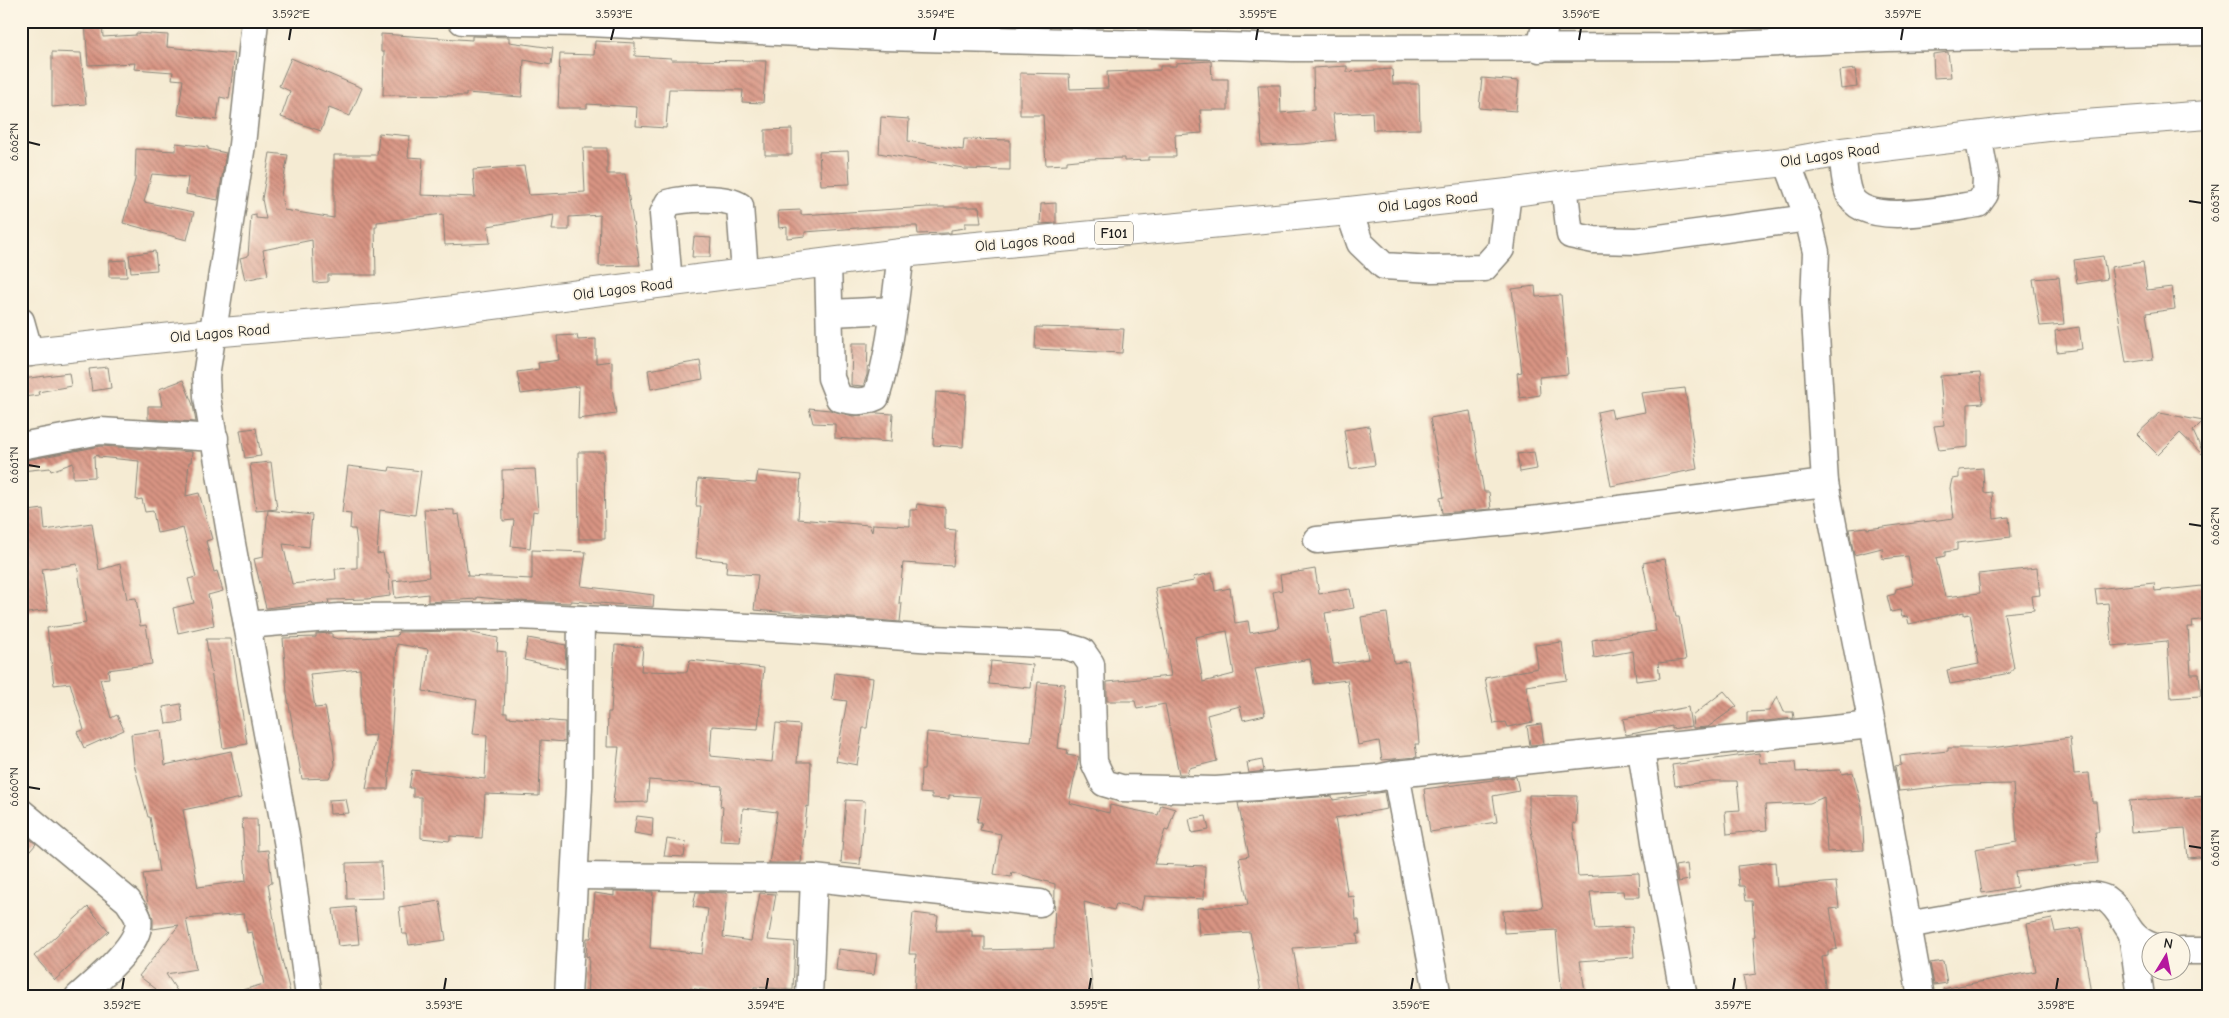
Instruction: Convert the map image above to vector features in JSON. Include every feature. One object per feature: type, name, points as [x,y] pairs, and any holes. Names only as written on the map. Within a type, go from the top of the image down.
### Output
[{"type":"main road","name":"Old Lagos Road","points":[[26,353],[211,333],[399,317],[901,253],[1350,211],[1564,185],[1788,162],[1842,152],[2057,126],[2208,115]]},
{"type":"street","points":[[255,21],[242,145],[211,333],[206,376],[207,397],[286,841],[309,997]]},
{"type":"street","points":[[462,21],[803,27],[1293,48],[1691,48],[1887,38],[2208,32]]},
{"type":"street","points":[[1540,49],[1546,21]]},
{"type":"street","points":[[1842,152],[1849,195],[1857,206],[1869,211],[1894,215],[1978,204],[1985,194],[1986,179],[1978,135]]},
{"type":"street","points":[[1788,162],[1808,218],[1816,252],[1814,302],[1825,483],[1872,725],[1921,997]]},
{"type":"street","points":[[1564,185],[1570,236],[1580,238],[1637,241],[1808,218]]},
{"type":"street","points":[[1350,211],[1360,243],[1384,266],[1432,269],[1484,268],[1501,249],[1508,193]]},
{"type":"street","points":[[669,283],[663,214],[668,203],[680,199],[732,200],[740,206],[745,273]]},
{"type":"street","points":[[828,263],[831,313],[831,378],[839,398],[854,402],[867,401],[876,397],[882,378],[894,310],[901,253]]},
{"type":"street","points":[[831,313],[894,310]]},
{"type":"street","points":[[21,322],[26,353]]},
{"type":"street","points":[[21,446],[100,431],[215,438]]},
{"type":"street","points":[[1317,540],[1540,519],[1825,483]]},
{"type":"street","points":[[247,625],[339,617],[519,616],[1061,645],[1082,651],[1091,664],[1094,762],[1104,783],[1121,788],[1216,790],[1377,778],[1396,774],[1872,725]]},
{"type":"street","points":[[568,997],[576,876],[581,619]]},
{"type":"street","points":[[1641,750],[1656,848],[1684,997]]},
{"type":"street","points":[[1396,774],[1438,997]]},
{"type":"street","points":[[21,812],[128,902],[138,918],[137,932],[124,953],[78,997]]},
{"type":"street","points":[[576,876],[814,878],[1040,904]]},
{"type":"street","points":[[809,997],[814,878]]},
{"type":"street","points":[[1907,925],[2074,895],[2093,895],[2105,899],[2117,910],[2142,940],[2141,997]]},
{"type":"street","points":[[2192,952],[2208,951]]},
{"type":"building","points":[[85,21],[102,21],[103,37],[136,35],[136,33],[168,35],[167,47],[235,54],[229,99],[220,97],[217,120],[178,115],[183,80],[172,79],[173,72],[134,69],[135,63],[88,65]]},
{"type":"building","points":[[381,34],[472,40],[472,36],[509,37],[509,42],[553,48],[551,65],[524,60],[522,97],[466,93],[466,96],[383,95],[384,52],[381,52]]},
{"type":"building","points":[[595,41],[635,43],[635,56],[671,58],[671,60],[766,61],[763,103],[742,102],[743,90],[669,89],[666,128],[636,126],[637,107],[587,104],[587,108],[558,108],[560,54],[594,55]]},
{"type":"building","points":[[52,52],[81,53],[86,104],[52,107]]},
{"type":"building","points":[[1948,52],[1951,77],[1934,78],[1933,54]]},
{"type":"building","points":[[291,58],[362,88],[350,116],[329,108],[321,131],[281,117],[290,91],[279,86]]},
{"type":"building","points":[[1211,61],[1212,79],[1228,79],[1228,110],[1200,110],[1202,133],[1175,135],[1176,157],[1149,157],[1149,160],[1124,161],[1124,158],[1087,159],[1067,161],[1067,164],[1046,165],[1043,115],[1020,115],[1020,73],[1069,74],[1070,89],[1108,88],[1107,72],[1160,70],[1160,66],[1176,66],[1176,63]]},
{"type":"building","points":[[1347,66],[1347,72],[1392,69],[1393,84],[1419,84],[1420,129],[1373,130],[1372,112],[1333,114],[1336,140],[1262,146],[1258,85],[1280,85],[1281,113],[1314,110],[1313,68]]},
{"type":"building","points":[[1855,69],[1857,87],[1841,89],[1839,71]]},
{"type":"building","points":[[1482,78],[1519,81],[1516,111],[1479,108]]},
{"type":"building","points":[[881,117],[909,119],[908,141],[963,150],[964,139],[1010,140],[1010,170],[963,169],[879,153]]},
{"type":"building","points":[[792,129],[792,155],[765,155],[765,130]]},
{"type":"building","points":[[379,133],[410,136],[408,157],[423,158],[421,195],[475,197],[473,170],[524,166],[529,195],[585,192],[583,148],[607,148],[607,174],[625,174],[640,265],[599,266],[600,215],[569,217],[569,230],[552,230],[554,215],[488,226],[490,243],[445,245],[443,214],[377,222],[377,227],[375,227],[376,275],[328,275],[328,282],[314,283],[312,240],[263,250],[268,275],[245,280],[240,258],[248,256],[251,215],[256,214],[256,218],[266,219],[262,199],[270,153],[288,155],[281,195],[284,210],[334,218],[334,155],[377,155]]},
{"type":"building","points":[[176,143],[208,147],[208,149],[226,153],[218,200],[186,194],[188,177],[152,174],[144,202],[194,212],[187,240],[123,223],[135,180],[136,149],[176,151]]},
{"type":"building","points":[[848,151],[850,184],[821,185],[819,152]]},
{"type":"building","points":[[1056,203],[1056,223],[1040,224],[1041,204]]},
{"type":"building","points":[[928,207],[979,207],[981,223],[965,223],[965,228],[951,230],[951,233],[918,234],[917,226],[884,226],[805,232],[805,236],[787,238],[787,227],[779,228],[778,211],[801,210],[801,215]]},
{"type":"building","points":[[694,237],[711,238],[710,257],[692,257]]},
{"type":"building","points":[[155,251],[157,270],[131,272],[129,255]]},
{"type":"building","points":[[2103,256],[2107,279],[2077,284],[2074,260]]},
{"type":"building","points":[[126,260],[127,277],[109,277],[109,261]]},
{"type":"building","points":[[2143,262],[2147,290],[2172,287],[2175,309],[2146,313],[2153,359],[2126,363],[2111,267]]},
{"type":"building","points":[[2059,277],[2064,324],[2040,326],[2033,279]]},
{"type":"building","points":[[1535,286],[1536,297],[1561,295],[1568,374],[1539,377],[1540,395],[1520,398],[1517,373],[1522,372],[1512,289]]},
{"type":"building","points":[[1036,327],[1124,329],[1122,353],[1035,349]]},
{"type":"building","points":[[2079,327],[2082,349],[2057,352],[2055,331]]},
{"type":"building","points":[[577,335],[578,340],[596,339],[596,363],[612,361],[612,387],[616,414],[578,419],[579,386],[521,394],[517,372],[539,369],[538,363],[559,360],[557,336]]},
{"type":"building","points":[[852,343],[868,343],[867,375],[863,386],[851,385]]},
{"type":"building","points":[[700,361],[703,379],[651,389],[648,370]]},
{"type":"building","points":[[108,367],[111,388],[92,391],[89,369]]},
{"type":"building","points":[[69,373],[71,386],[38,392],[39,395],[24,397],[22,379]]},
{"type":"building","points":[[1980,373],[1983,403],[1968,404],[1968,447],[1939,450],[1934,426],[1944,425],[1940,376]]},
{"type":"building","points":[[183,380],[193,405],[196,422],[148,419],[148,406],[162,406],[159,389]]},
{"type":"building","points":[[1685,388],[1697,469],[1611,486],[1597,412],[1611,409],[1613,418],[1645,412],[1641,393]]},
{"type":"building","points":[[936,392],[966,394],[963,447],[933,445]]},
{"type":"building","points":[[809,408],[830,410],[853,416],[877,413],[893,414],[891,442],[835,438],[835,424],[813,423]]},
{"type":"building","points":[[1470,411],[1484,492],[1489,492],[1491,509],[1442,513],[1440,498],[1444,497],[1430,418]]},
{"type":"building","points":[[2160,413],[2203,421],[2193,431],[2203,453],[2180,433],[2158,455],[2137,434]]},
{"type":"building","points":[[1369,426],[1375,465],[1350,469],[1344,430]]},
{"type":"building","points":[[256,428],[261,456],[245,458],[240,430]]},
{"type":"building","points":[[101,446],[192,452],[191,462],[189,462],[186,496],[199,493],[212,539],[206,541],[214,572],[217,571],[223,591],[208,595],[214,625],[178,633],[173,608],[194,603],[188,579],[196,577],[183,528],[157,533],[153,511],[145,512],[142,499],[136,500],[139,461],[94,456],[95,477],[73,478],[73,463],[51,471],[50,468],[21,471],[21,461]]},
{"type":"building","points":[[578,452],[604,452],[605,539],[579,539]]},
{"type":"building","points":[[1534,452],[1537,469],[1520,472],[1517,454]]},
{"type":"building","points":[[271,462],[277,509],[256,511],[250,464]]},
{"type":"building","points":[[348,466],[389,471],[390,467],[421,471],[415,515],[380,510],[377,554],[383,553],[387,574],[389,574],[390,596],[367,599],[328,600],[329,603],[313,604],[312,602],[266,608],[254,559],[263,557],[268,510],[312,515],[309,547],[283,544],[292,584],[336,579],[335,569],[357,568],[355,529],[350,529],[351,514],[342,513]]},
{"type":"building","points":[[1983,468],[1984,493],[1992,492],[1994,519],[2009,517],[2011,537],[1957,543],[1957,550],[1945,552],[1945,556],[1936,558],[1945,597],[1980,593],[1978,574],[2037,568],[2040,595],[2032,596],[2034,610],[2004,613],[2014,668],[2010,673],[1950,684],[1947,670],[1979,664],[1970,614],[1964,615],[1964,612],[1909,624],[1907,616],[1902,617],[1900,610],[1891,612],[1887,596],[1895,594],[1896,589],[1913,585],[1908,556],[1883,559],[1882,548],[1854,555],[1849,529],[1867,527],[1867,529],[1954,518],[1950,488],[1952,479],[1959,478],[1959,470]]},
{"type":"building","points":[[535,469],[538,512],[533,511],[530,548],[511,546],[514,520],[503,521],[502,470]]},
{"type":"building","points":[[758,471],[801,475],[798,519],[869,525],[872,532],[873,524],[910,526],[910,510],[916,510],[917,504],[945,508],[945,529],[956,530],[953,566],[903,563],[899,603],[902,603],[900,622],[754,610],[758,575],[726,573],[727,561],[696,558],[701,506],[696,506],[698,479],[756,483]]},
{"type":"building","points":[[43,509],[45,530],[92,523],[99,570],[120,564],[127,599],[136,598],[140,626],[146,625],[152,664],[108,670],[109,678],[100,679],[111,718],[117,715],[124,730],[84,748],[77,732],[84,730],[70,683],[54,685],[47,628],[86,623],[77,564],[42,569],[48,610],[21,614],[21,512]]},
{"type":"building","points":[[424,509],[454,510],[454,515],[459,514],[468,576],[532,579],[532,550],[586,552],[581,586],[654,595],[653,607],[571,601],[571,603],[515,601],[477,597],[477,599],[428,602],[428,594],[395,598],[393,581],[429,577]]},
{"type":"building","points":[[1665,559],[1676,617],[1679,617],[1686,660],[1658,663],[1660,678],[1636,681],[1633,651],[1594,658],[1592,640],[1656,631],[1643,563]]},
{"type":"building","points":[[1315,569],[1319,594],[1350,589],[1354,608],[1325,613],[1333,664],[1368,659],[1361,617],[1387,613],[1394,663],[1408,661],[1417,721],[1419,744],[1415,744],[1417,757],[1382,760],[1379,741],[1358,745],[1347,680],[1314,684],[1310,659],[1255,669],[1265,715],[1243,720],[1240,706],[1207,715],[1217,761],[1189,768],[1187,774],[1179,774],[1165,704],[1137,709],[1135,701],[1107,701],[1107,682],[1171,676],[1155,588],[1194,581],[1193,577],[1212,573],[1215,591],[1230,588],[1235,623],[1248,621],[1250,633],[1279,628],[1273,592],[1282,590],[1280,575]],"holes":[[[1227,631],[1234,674],[1203,682],[1195,637]]]},
{"type":"building","points":[[2154,583],[2155,591],[2202,586],[2206,619],[2192,621],[2193,627],[2188,627],[2191,674],[2199,674],[2201,696],[2171,698],[2167,641],[2112,646],[2108,603],[2097,604],[2095,589]]},
{"type":"building","points":[[462,631],[498,638],[497,651],[506,652],[504,713],[507,713],[507,717],[565,722],[565,742],[541,740],[539,796],[485,794],[482,838],[450,836],[450,841],[421,838],[421,797],[413,797],[413,788],[409,788],[412,770],[485,779],[487,735],[473,734],[477,700],[423,691],[428,649],[397,644],[388,789],[366,789],[376,735],[363,736],[360,669],[310,674],[315,708],[325,707],[333,744],[335,765],[329,778],[302,779],[287,694],[283,638],[316,637],[316,634],[332,633],[332,637],[338,639],[397,636],[398,632]]},
{"type":"building","points":[[528,638],[566,645],[565,669],[524,660]]},
{"type":"building","points":[[206,639],[231,639],[247,744],[223,748]]},
{"type":"building","points":[[1562,642],[1567,680],[1526,686],[1533,722],[1508,727],[1506,722],[1494,724],[1485,678],[1538,668],[1535,645]]},
{"type":"building","points":[[615,645],[643,647],[641,671],[687,672],[690,660],[764,668],[758,729],[712,726],[710,756],[772,762],[776,723],[800,725],[797,762],[811,762],[809,807],[807,806],[801,863],[769,863],[777,812],[743,808],[740,842],[720,841],[723,807],[720,806],[722,786],[649,780],[647,802],[613,803],[619,747],[607,747],[608,712],[611,712]]},
{"type":"building","points":[[991,661],[1033,665],[1031,688],[989,684]]},
{"type":"building","points":[[835,673],[873,678],[867,728],[863,728],[857,765],[836,761],[847,701],[832,699]]},
{"type":"building","points":[[1038,682],[1065,684],[1058,748],[1068,750],[1067,755],[1079,757],[1069,803],[1109,813],[1110,805],[1158,815],[1161,805],[1175,809],[1168,831],[1165,830],[1154,864],[1205,866],[1204,899],[1144,896],[1141,910],[1116,904],[1114,910],[1084,902],[1093,997],[914,997],[916,954],[909,954],[913,913],[938,916],[936,931],[972,931],[972,937],[985,937],[985,950],[1054,948],[1055,884],[1012,872],[1011,877],[994,874],[1001,834],[980,830],[982,822],[977,822],[981,797],[949,795],[949,799],[932,798],[932,794],[920,793],[921,769],[924,769],[927,732],[1031,742]]},
{"type":"building","points":[[1724,691],[1737,706],[1708,727],[1693,728],[1692,716]]},
{"type":"building","points":[[1777,696],[1784,712],[1793,712],[1794,718],[1747,723],[1747,712],[1769,711]]},
{"type":"building","points":[[181,704],[183,722],[166,724],[163,707]]},
{"type":"building","points":[[1688,707],[1691,726],[1672,729],[1672,726],[1626,735],[1623,719]]},
{"type":"building","points":[[1541,724],[1544,744],[1530,745],[1527,726]]},
{"type":"building","points":[[161,730],[165,765],[231,751],[241,798],[183,810],[198,887],[246,881],[242,819],[257,819],[258,851],[268,850],[272,883],[268,884],[278,944],[290,992],[281,994],[281,997],[236,997],[235,992],[264,984],[252,932],[247,933],[244,914],[186,919],[196,969],[166,974],[181,997],[147,997],[156,989],[139,976],[179,925],[153,929],[153,918],[148,905],[143,874],[159,872],[150,817],[148,817],[134,764],[131,734]]},
{"type":"building","points":[[2070,738],[2074,774],[2089,773],[2092,802],[2096,802],[2099,832],[2095,832],[2098,863],[2015,872],[2017,887],[1982,893],[1975,849],[2017,842],[2013,784],[1955,785],[1899,791],[1895,766],[1901,765],[1900,756],[1948,751],[1948,748],[1991,748]]},
{"type":"building","points":[[1759,753],[1760,763],[1795,762],[1796,772],[1841,770],[1842,774],[1853,772],[1862,807],[1864,850],[1827,852],[1824,797],[1810,803],[1765,805],[1767,830],[1727,834],[1725,811],[1740,810],[1737,781],[1712,781],[1675,786],[1672,765]]},
{"type":"building","points":[[1262,760],[1264,771],[1249,773],[1247,763]]},
{"type":"building","points":[[1516,777],[1519,791],[1493,796],[1497,822],[1430,832],[1424,789]]},
{"type":"building","points":[[1384,792],[1387,809],[1335,818],[1348,897],[1354,896],[1356,920],[1359,920],[1360,934],[1357,934],[1358,943],[1293,948],[1301,993],[1262,997],[1250,932],[1199,935],[1197,908],[1248,905],[1239,858],[1249,856],[1238,803],[1332,796],[1333,800]]},
{"type":"building","points":[[1529,795],[1577,796],[1576,824],[1573,823],[1578,876],[1639,873],[1640,897],[1624,897],[1623,891],[1590,892],[1595,929],[1632,927],[1634,957],[1580,961],[1586,997],[1562,997],[1556,930],[1504,933],[1503,911],[1543,908],[1529,816]]},
{"type":"building","points":[[2208,796],[2208,856],[2188,858],[2185,828],[2131,832],[2129,801]]},
{"type":"building","points":[[346,799],[349,813],[330,814],[329,800]]},
{"type":"building","points":[[846,800],[865,801],[860,865],[841,863]]},
{"type":"building","points":[[637,816],[653,818],[652,836],[634,833]]},
{"type":"building","points":[[1206,816],[1209,830],[1192,833],[1189,819]]},
{"type":"building","points":[[21,832],[36,844],[30,851],[21,843]]},
{"type":"building","points":[[667,839],[686,842],[684,857],[664,856]]},
{"type":"building","points":[[381,862],[383,898],[347,899],[346,863]]},
{"type":"building","points":[[1775,862],[1777,887],[1836,882],[1839,908],[1830,909],[1837,949],[1828,951],[1828,956],[1822,957],[1826,997],[1747,997],[1743,976],[1756,974],[1753,937],[1755,936],[1752,901],[1746,901],[1744,886],[1739,886],[1737,866]]},
{"type":"building","points":[[1687,864],[1689,880],[1678,882],[1675,866]]},
{"type":"building","points":[[614,891],[653,892],[650,948],[702,954],[708,909],[693,907],[696,892],[727,893],[723,937],[751,941],[760,893],[776,894],[768,940],[795,942],[793,990],[754,987],[753,997],[690,988],[689,997],[587,997],[589,957],[586,956],[587,938],[591,938],[595,893],[614,896]]},
{"type":"building","points":[[440,901],[446,940],[409,945],[407,934],[402,934],[399,907]]},
{"type":"building","points":[[88,907],[109,931],[55,980],[34,956]]},
{"type":"building","points":[[355,907],[359,944],[338,946],[333,909]]},
{"type":"building","points":[[2052,919],[2055,932],[2081,928],[2091,994],[2072,997],[1944,997],[1943,989],[2036,971],[2027,924]]},
{"type":"building","points":[[838,949],[877,954],[874,975],[836,970]]},
{"type":"building","points":[[1943,961],[1947,983],[1934,985],[1930,963]]}]
